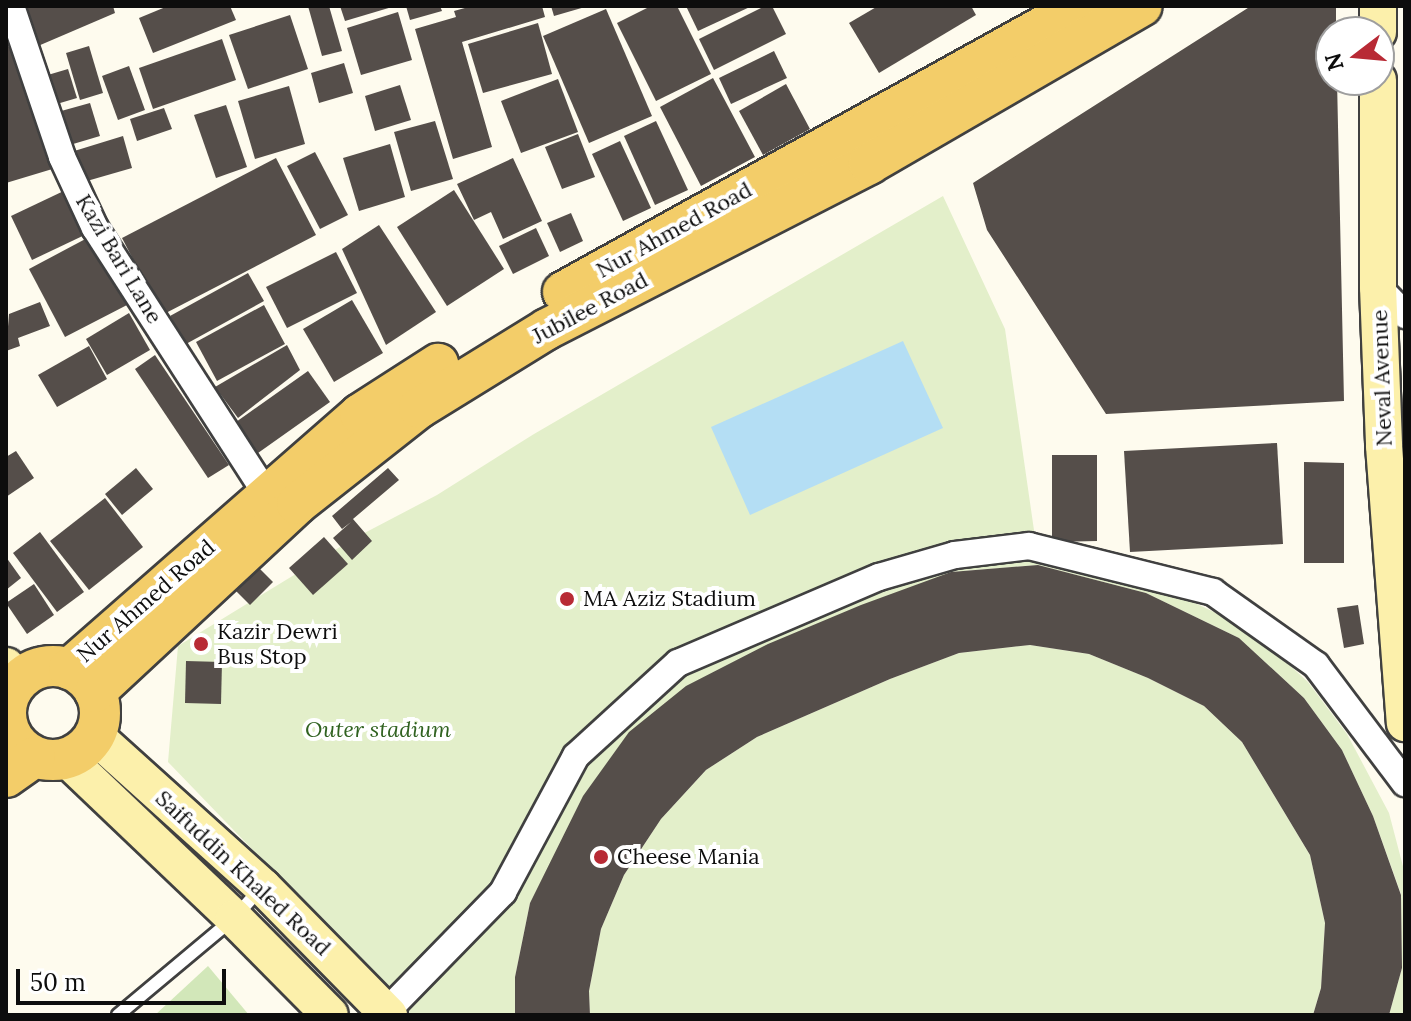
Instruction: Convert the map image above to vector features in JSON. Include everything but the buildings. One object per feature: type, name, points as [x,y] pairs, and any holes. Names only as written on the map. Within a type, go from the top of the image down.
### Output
[{"type":"main road","name":"Nur Ahmed Road","points":[[82,680],[266,493],[360,414],[458,351],[1080,6]]},
{"type":"main road","name":"Jubilee Road","points":[[82,680],[419,408],[547,329],[869,164],[1142,6]]},
{"type":"main road","name":"Neval Avenue","points":[[1378,96],[1378,287],[1390,558],[1405,723]]},
{"type":"main road","points":[[42,667],[82,680],[99,721],[51,757],[19,745],[7,728],[13,674],[42,667]]},
{"type":"main road","name":"Saifuddin Khaled Road","points":[[51,757],[263,887],[387,1013]]},
{"type":"main road","name":"Saifuddin Khaled Road","points":[[51,757],[234,918],[330,1015]]},
{"type":"street","name":"Kazi Bari Lane","points":[[11,6],[62,157],[95,228],[266,493]]},
{"type":"street","points":[[1378,287],[1405,315]]},
{"type":"street","points":[[387,1013],[503,892],[576,756],[678,663],[879,577],[955,555],[1029,546],[1213,592],[1316,665],[1405,783]]},
{"type":"lane","points":[[118,1015],[234,918],[263,887]]},
{"type":"green space","name":"MA Aziz Stadium","points":[[943,196],[1005,329],[1038,558],[1144,579],[1250,629],[1308,682],[1347,734],[1389,813],[1405,874],[1403,1015],[1389,1015],[1402,968],[1401,894],[1373,816],[1342,750],[1304,698],[1239,638],[1146,593],[1038,565],[951,572],[559,847],[530,903],[515,977],[515,1015],[412,1015],[168,762],[178,646],[353,539],[437,495],[534,434]]},
{"type":"green space","points":[[1030,645],[1089,654],[1148,678],[1204,706],[1242,742],[1310,855],[1325,923],[1321,988],[1313,1015],[590,1015],[589,991],[601,929],[624,875],[661,819],[706,770],[757,737],[890,679],[959,653]]},
{"type":"green space","points":[[208,966],[249,1015],[155,1015]]},
{"type":"water","points":[[903,341],[943,428],[750,515],[711,427]]},
{"type":"place","name":"MA Aziz Stadium","points":[[567,599]]},
{"type":"place","name":"Kazir Dewri Bus Stop","points":[[201,644]]},
{"type":"place","name":"Cheese Mania","points":[[601,857]]},
{"type":"park label","name":"Outer stadium","points":[[378,730]]}]
